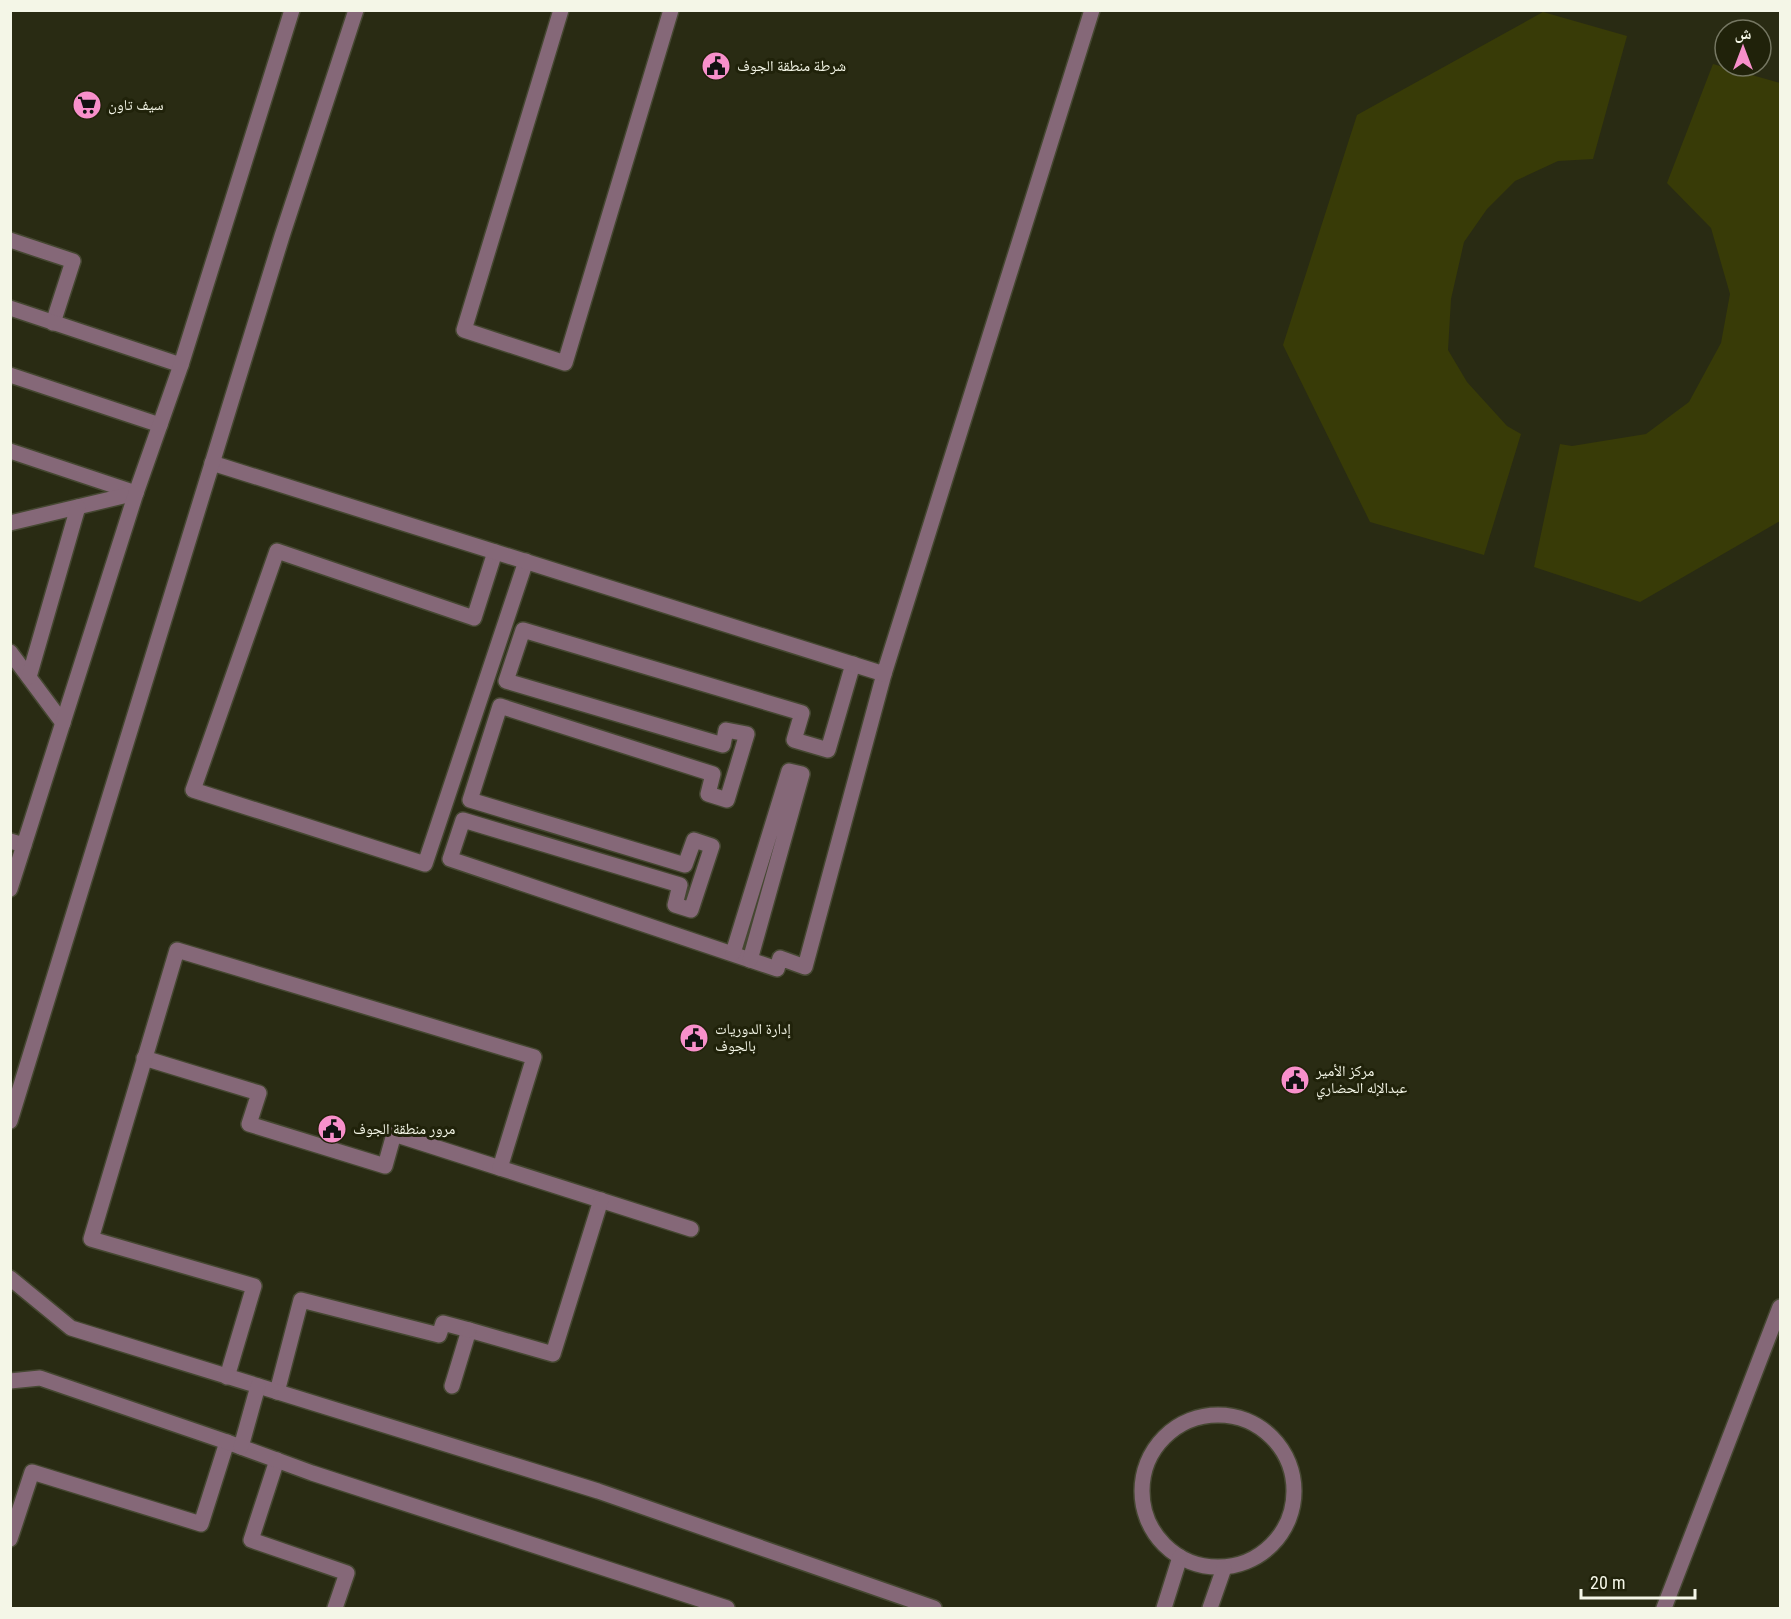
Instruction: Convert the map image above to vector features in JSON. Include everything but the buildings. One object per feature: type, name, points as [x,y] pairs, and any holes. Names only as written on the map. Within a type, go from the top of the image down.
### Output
[{"type":"street","points":[[10,889],[17,843],[63,723],[136,494],[182,365],[292,10]]},
{"type":"street","points":[[10,1121],[286,225],[356,10]]},
{"type":"street","points":[[561,10],[464,330],[565,363],[671,10]]},
{"type":"street","points":[[853,664],[828,750],[794,740],[802,713],[523,630],[506,681],[723,745],[726,730],[747,734],[727,800],[708,794],[713,774],[500,706],[470,800],[685,865],[693,840],[712,846],[691,910],[675,905],[680,885],[463,820],[450,859],[777,969],[780,958],[805,967],[884,674],[1092,10]]},
{"type":"street","points":[[10,240],[73,261],[53,323]]},
{"type":"street","points":[[10,308],[182,365]]},
{"type":"street","points":[[10,375],[160,425]]},
{"type":"street","points":[[10,451],[136,494]]},
{"type":"street","points":[[212,463],[884,674]]},
{"type":"street","points":[[10,523],[136,494]]},
{"type":"street","points":[[29,677],[78,507]]},
{"type":"street","points":[[495,552],[474,618],[277,551],[194,790],[425,864],[526,561]]},
{"type":"street","points":[[10,652],[63,723]]},
{"type":"street","points":[[733,953],[789,771],[802,774],[750,960]]},
{"type":"street","points":[[227,1377],[254,1286],[91,1239],[177,950],[534,1057],[500,1168]]},
{"type":"street","points":[[144,1058],[259,1094],[249,1124],[261,1128],[385,1166],[394,1134],[691,1229]]},
{"type":"street","points":[[277,1392],[301,1300],[439,1335],[444,1323],[553,1354],[600,1200]]},
{"type":"street","points":[[10,1278],[71,1328],[598,1491],[934,1608]]},
{"type":"street","points":[[1664,1608],[1780,1307]]},
{"type":"street","points":[[452,1386],[469,1330]]},
{"type":"street","points":[[10,1381],[40,1378],[277,1460],[727,1608]]},
{"type":"street","points":[[10,1539],[32,1472],[201,1524],[258,1386]]},
{"type":"street","points":[[1227,1414],[1255,1424],[1276,1440],[1288,1458],[1296,1490],[1287,1528],[1265,1553],[1232,1567],[1193,1565],[1180,1557],[1166,1549],[1155,1537],[1144,1513],[1142,1475],[1154,1448],[1175,1428],[1198,1417],[1227,1414]]},
{"type":"street","points":[[277,1460],[251,1540],[347,1573],[335,1608]]},
{"type":"street","points":[[1164,1608],[1180,1557]]},
{"type":"street","points":[[1210,1608],[1224,1568]]},
{"type":"shaded area","points":[[1543,12],[1627,36],[1593,159],[1558,161],[1515,181],[1487,209],[1464,242],[1451,299],[1448,350],[1467,382],[1507,426],[1521,434],[1484,555],[1370,522],[1283,345],[1357,115]]},
{"type":"shaded area","points":[[1713,64],[1713,78],[1762,78],[1780,83],[1780,521],[1640,602],[1534,567],[1560,444],[1572,446],[1646,434],[1689,402],[1721,343],[1730,294],[1711,228],[1667,183]]},
{"type":"place","name":"شرطة منطقة الجوف","points":[[716,66]]},
{"type":"place","name":"سيف تاون","points":[[87,105]]},
{"type":"place","name":"إدارة الدوريات بالجوف","points":[[694,1038]]},
{"type":"place","name":"مركز الأمير عبدالإله الحضاري","points":[[1295,1080]]},
{"type":"place","name":"مرور منطقة الجوف","points":[[332,1129]]}]
